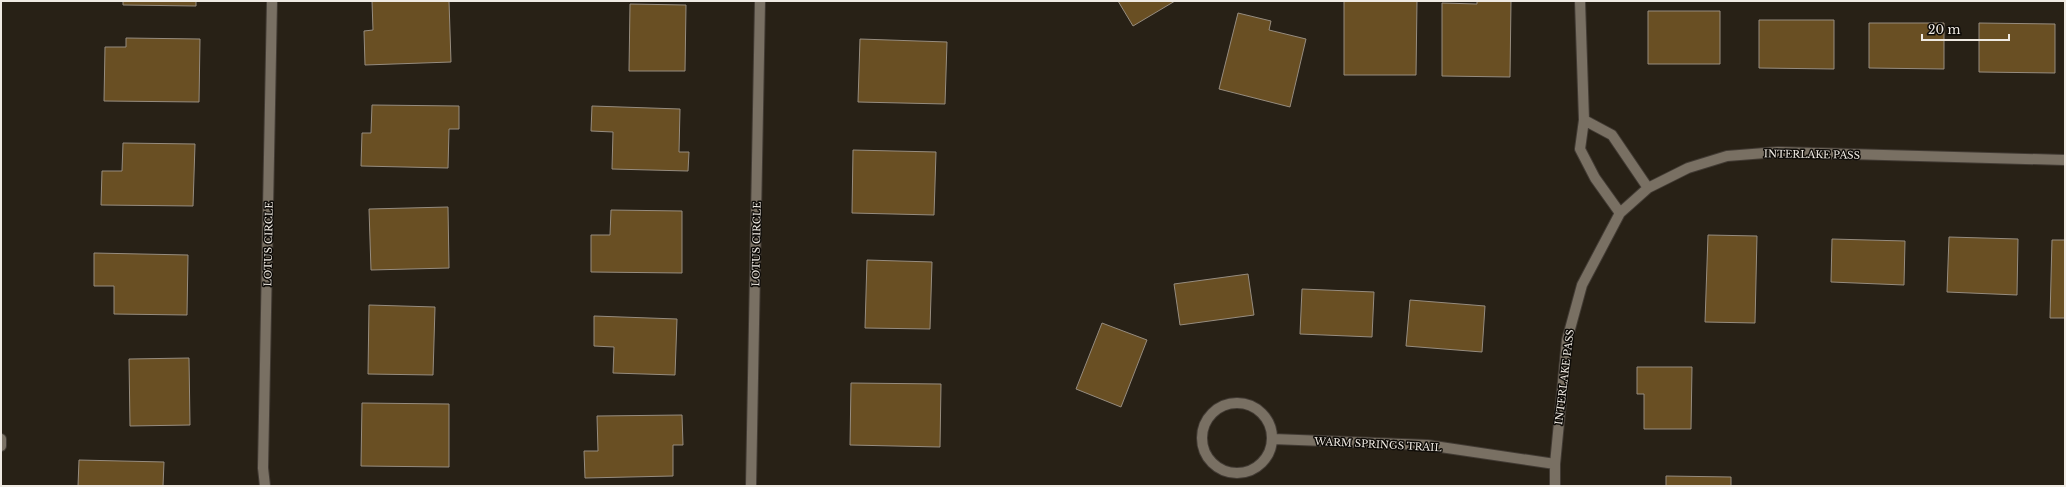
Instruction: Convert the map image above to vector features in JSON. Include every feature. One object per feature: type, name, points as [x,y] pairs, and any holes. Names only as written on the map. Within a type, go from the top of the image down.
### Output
[{"type":"street","name":"LOTUS CIRCLE","points":[[265,486],[263,468],[272,1]]},
{"type":"street","name":"LOTUS CIRCLE","points":[[751,486],[760,1]]},
{"type":"street","points":[[1580,1],[1584,120],[1580,149],[1591,171],[1620,213]]},
{"type":"street","points":[[1584,120],[1612,135],[1648,188]]},
{"type":"street","name":"INTERLAKE PASS","points":[[1555,486],[1555,464],[1568,340],[1572,318],[1582,285],[1620,213],[1648,188],[1688,168],[1726,156],[1778,152],[2065,160]]},
{"type":"street","points":[[1238,403],[1255,408],[1268,421],[1273,439],[1267,457],[1263,461],[1254,469],[1236,474],[1219,469],[1206,455],[1201,438],[1207,420],[1220,407],[1238,403]]},
{"type":"street","points":[[1,439],[1,446]]},
{"type":"street","name":"WARM SPRINGS TRAIL","points":[[1273,439],[1427,445],[1555,464]]},
{"type":"building","points":[[123,1],[196,1],[196,6],[123,5]]},
{"type":"building","points":[[372,1],[449,1],[451,62],[365,65],[364,31],[373,30]]},
{"type":"building","points":[[1118,1],[1175,1],[1133,26]]},
{"type":"building","points":[[1344,1],[1417,1],[1416,75],[1344,75]]},
{"type":"building","points":[[1477,1],[1511,1],[1510,77],[1442,76],[1442,3],[1477,4]]},
{"type":"building","points":[[630,4],[686,5],[685,71],[629,71]]},
{"type":"building","points":[[1648,11],[1720,11],[1720,64],[1648,64]]},
{"type":"building","points":[[1238,13],[1271,21],[1269,30],[1306,39],[1290,107],[1219,89]]},
{"type":"building","points":[[1759,20],[1834,20],[1834,69],[1759,68]]},
{"type":"building","points":[[1869,23],[1944,23],[1944,69],[1869,68]]},
{"type":"building","points":[[1979,23],[2055,24],[2055,73],[1979,72]]},
{"type":"building","points":[[126,38],[200,39],[199,102],[104,101],[105,47],[126,47]]},
{"type":"building","points":[[860,39],[947,42],[945,104],[858,102]]},
{"type":"building","points":[[372,105],[459,106],[459,129],[449,129],[448,168],[361,166],[362,133],[371,133]]},
{"type":"building","points":[[592,106],[680,109],[679,152],[689,152],[688,171],[612,169],[613,132],[591,131]]},
{"type":"building","points":[[123,143],[195,144],[193,206],[101,205],[102,171],[122,171]]},
{"type":"building","points":[[853,150],[936,152],[934,215],[852,213]]},
{"type":"building","points":[[448,207],[449,268],[371,270],[369,209]]},
{"type":"building","points":[[611,210],[682,211],[682,273],[591,272],[591,235],[610,235]]},
{"type":"building","points":[[1708,235],[1757,236],[1755,323],[1705,322]]},
{"type":"building","points":[[1949,237],[2018,239],[2017,295],[1947,292]]},
{"type":"building","points":[[1832,239],[1905,241],[1904,285],[1831,282]]},
{"type":"building","points":[[2052,240],[2065,240],[2065,318],[2050,318]]},
{"type":"building","points":[[94,253],[188,255],[187,315],[114,314],[114,286],[94,286]]},
{"type":"building","points":[[867,260],[932,262],[930,329],[865,328]]},
{"type":"building","points":[[1248,274],[1254,315],[1180,325],[1174,284]]},
{"type":"building","points":[[1302,289],[1374,292],[1372,337],[1300,334]]},
{"type":"building","points":[[1410,300],[1485,306],[1482,352],[1406,346]]},
{"type":"building","points":[[369,305],[435,307],[433,375],[368,374]]},
{"type":"building","points":[[594,316],[677,319],[675,375],[613,373],[614,347],[594,346]]},
{"type":"building","points":[[1102,323],[1147,340],[1121,407],[1076,389]]},
{"type":"building","points":[[189,358],[190,425],[130,426],[129,359]]},
{"type":"building","points":[[1637,367],[1692,367],[1691,429],[1644,429],[1644,394],[1637,394]]},
{"type":"building","points":[[851,383],[941,384],[940,447],[850,445]]},
{"type":"building","points":[[362,403],[449,404],[449,467],[361,466]]},
{"type":"building","points":[[682,415],[683,445],[673,445],[673,476],[585,478],[584,451],[598,451],[597,416]]},
{"type":"building","points":[[79,460],[164,462],[163,486],[78,486]]},
{"type":"building","points":[[1666,476],[1731,477],[1731,486],[1666,486]]}]
